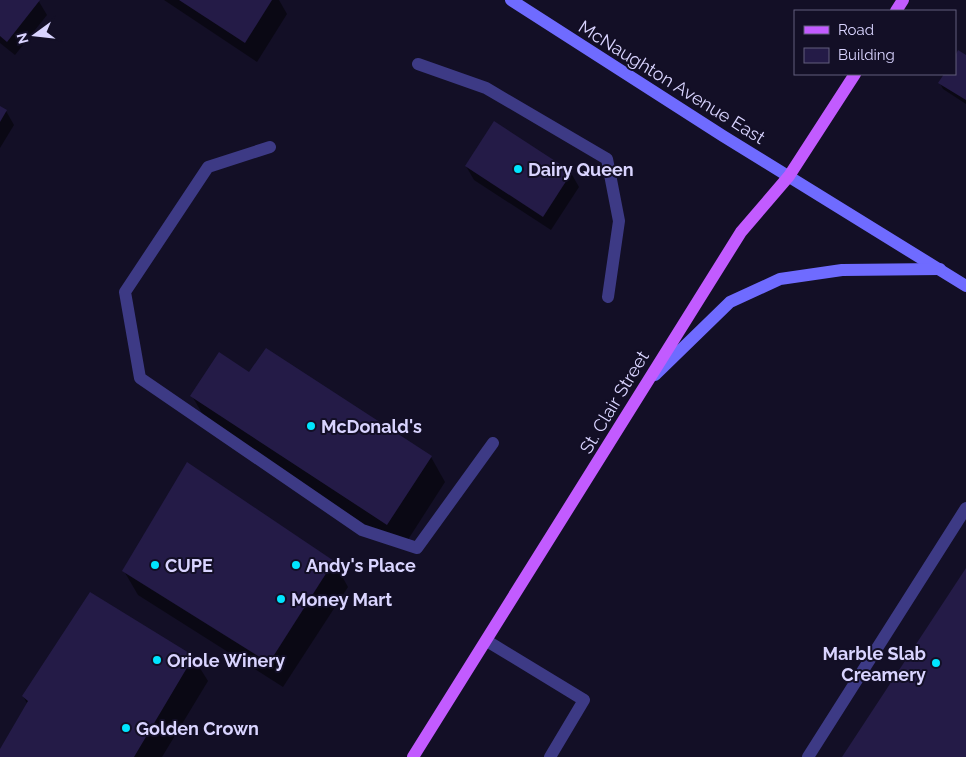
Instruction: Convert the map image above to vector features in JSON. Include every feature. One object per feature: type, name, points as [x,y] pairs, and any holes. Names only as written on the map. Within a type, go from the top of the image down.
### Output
[{"type":"main road","name":"McNaughton Avenue East","points":[[511,0],[966,286]]},
{"type":"main road","name":"St. Clair Street","points":[[413,757],[487,641],[672,339],[741,232],[789,176],[855,75]]},
{"type":"main road","points":[[648,381],[730,302],[780,279],[842,270],[940,269]]},
{"type":"lane","points":[[418,64],[486,88],[607,159],[619,221],[608,297]]},
{"type":"lane","points":[[270,147],[208,166],[125,292],[140,378],[362,530],[417,548],[493,443]]},
{"type":"lane","points":[[808,757],[966,508]]},
{"type":"lane","points":[[487,641],[584,700],[550,757]]},
{"type":"building","points":[[0,0],[40,0],[7,42],[0,36]]},
{"type":"building","points":[[179,0],[272,0],[245,43]]},
{"type":"building","points":[[958,50],[966,55],[966,100],[938,83],[943,75],[956,75],[956,54]]},
{"type":"building","points":[[0,106],[7,110],[0,122]]},
{"type":"building","name":"Dairy Queen","points":[[494,121],[572,172],[543,217],[465,166]]},
{"type":"building","name":"McDonald's","points":[[266,348],[432,456],[387,525],[190,396],[219,352],[249,372]]},
{"type":"building","points":[[187,462],[334,561],[269,663],[122,571]]},
{"type":"building","points":[[966,568],[966,757],[842,757]]},
{"type":"building","points":[[90,592],[194,656],[134,757],[0,757],[0,749],[28,701],[22,696]]},
{"type":"place","name":"Dairy Queen","points":[[518,169]]},
{"type":"place","name":"McDonald's","points":[[311,426]]},
{"type":"place","name":"CUPE","points":[[155,565]]},
{"type":"place","name":"Andy's Place","points":[[296,565]]},
{"type":"place","name":"Money Mart","points":[[281,599]]},
{"type":"place","name":"Oriole Winery","points":[[157,660]]},
{"type":"place","name":"Marble Slab Creamery","points":[[936,663]]},
{"type":"place","name":"Golden Crown","points":[[126,728]]}]
